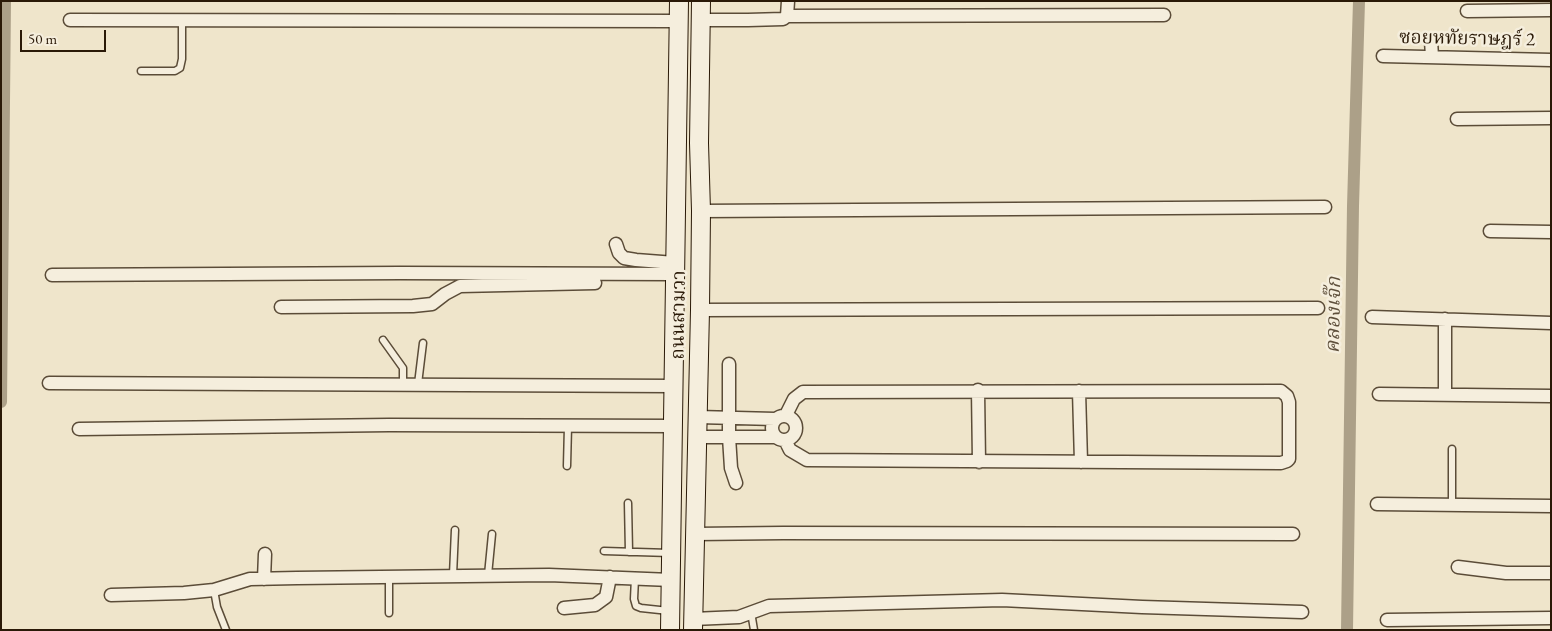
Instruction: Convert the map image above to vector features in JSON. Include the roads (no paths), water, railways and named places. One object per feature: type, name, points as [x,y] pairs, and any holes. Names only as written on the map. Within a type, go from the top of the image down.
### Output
[{"type":"street","name":"ถนนสามวา","points":[[670,630],[678,1]]},
{"type":"street","name":"ถนนสามวา","points":[[693,624],[700,310],[701,211],[699,143],[701,1]]},
{"type":"street","points":[[787,16],[788,1]]},
{"type":"street","points":[[1475,8],[1551,10]]},
{"type":"street","points":[[701,20],[782,19],[787,16],[1164,15]]},
{"type":"street","points":[[70,20],[678,21]]},
{"type":"street","points":[[1431,40],[1432,57]]},
{"type":"street","name":"ซอยหทัยราษฎร์ 2","points":[[1383,56],[1551,60]]},
{"type":"street","points":[[1457,119],[1551,118]]},
{"type":"street","points":[[677,142],[699,143]]},
{"type":"street","points":[[701,211],[1325,207]]},
{"type":"street","points":[[1490,232],[1551,232]]},
{"type":"street","points":[[616,244],[624,258],[636,260],[674,273]]},
{"type":"street","points":[[52,275],[400,272],[517,275],[674,273]]},
{"type":"street","points":[[281,307],[432,304],[460,286],[674,273]]},
{"type":"street","points":[[700,310],[1318,308]]},
{"type":"street","points":[[1372,317],[1551,322]]},
{"type":"street","points":[[1445,319],[1445,394]]},
{"type":"street","points":[[729,364],[729,437],[731,468],[736,483]]},
{"type":"street","points":[[49,383],[673,386]]},
{"type":"street","points":[[978,390],[978,462]]},
{"type":"street","points":[[978,390],[1281,391],[1287,396],[1289,402],[1289,459],[1284,463],[807,460],[790,450],[772,431],[772,425],[781,417],[794,399],[803,392],[978,390]]},
{"type":"street","points":[[1079,391],[1081,462]]},
{"type":"street","points":[[1379,394],[1551,396]]},
{"type":"street","points":[[698,418],[781,417],[792,418],[796,422],[795,434],[790,438],[698,437]]},
{"type":"street","points":[[79,429],[389,425],[673,426]]},
{"type":"street","points":[[1376,504],[1551,506]]},
{"type":"street","points":[[696,530],[722,527],[756,533],[1293,534]]},
{"type":"street","points":[[264,578],[265,554]]},
{"type":"street","points":[[1458,567],[1506,573],[1551,573]]},
{"type":"street","points":[[111,595],[214,590],[250,579],[264,578],[549,575],[671,580]]},
{"type":"street","points":[[564,608],[595,605],[606,597],[610,577]]},
{"type":"street","points":[[693,624],[739,617],[769,606],[1002,600],[1302,612]]},
{"type":"street","points":[[1387,620],[1547,622]]},
{"type":"lane","points":[[141,72],[175,71],[180,68],[182,59],[182,20]]},
{"type":"lane","points":[[383,340],[403,368],[403,385]]},
{"type":"lane","points":[[418,384],[423,343]]},
{"type":"lane","points":[[567,466],[568,426]]},
{"type":"lane","points":[[1452,449],[1452,506]]},
{"type":"lane","points":[[628,503],[629,552]]},
{"type":"lane","points":[[453,575],[455,530]]},
{"type":"lane","points":[[488,575],[492,534]]},
{"type":"lane","points":[[604,551],[671,553]]},
{"type":"lane","points":[[389,576],[389,613]]},
{"type":"lane","points":[[635,578],[634,599],[636,606],[670,611]]},
{"type":"lane","points":[[214,590],[217,608],[226,630]]},
{"type":"lane","points":[[751,612],[754,630]]},
{"type":"waterway","points":[[1,402],[5,1]]},
{"type":"waterway","name":"คลองเจ๊ก","points":[[1347,630],[1353,206],[1359,1]]}]
